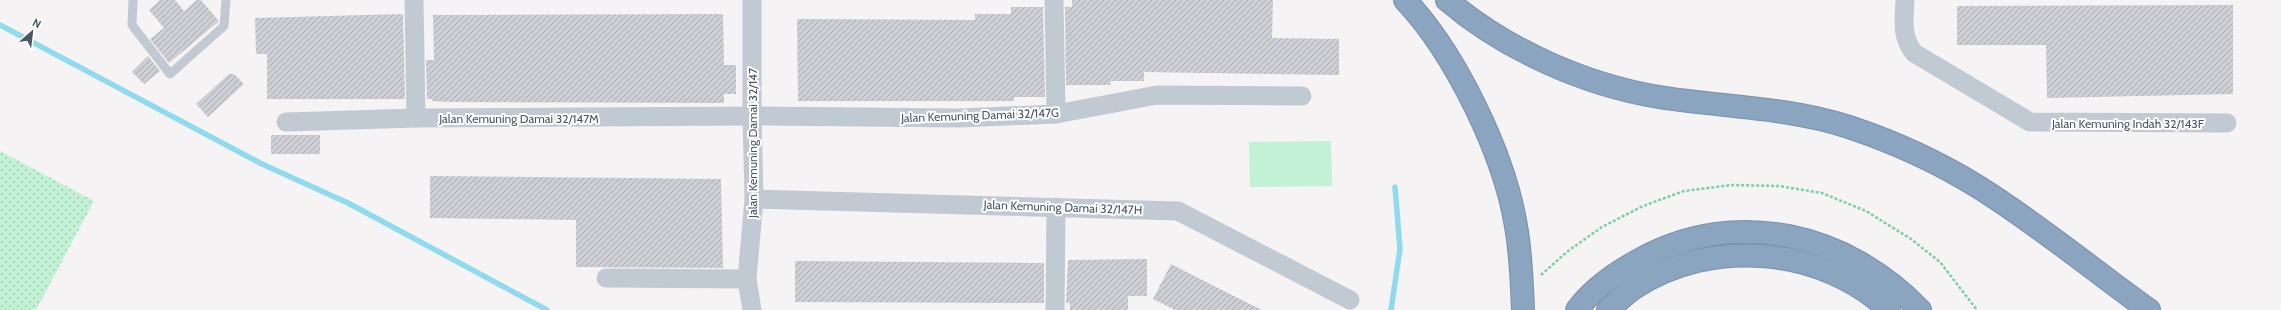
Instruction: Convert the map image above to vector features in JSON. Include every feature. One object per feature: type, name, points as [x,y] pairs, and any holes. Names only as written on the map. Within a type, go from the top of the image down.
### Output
[{"type":"highway","points":[[1405,0],[1443,51],[1468,91],[1488,135],[1505,182],[1516,224],[1522,272],[1523,310]]},
{"type":"highway","points":[[1446,0],[1515,46],[1594,82],[1657,97],[1810,118],[1847,127],[1890,142],[1937,164],[1980,188],[2043,230],[2149,310]]},
{"type":"highway","points":[[1577,310],[1585,300],[1620,270],[1655,252],[1683,241],[1751,231],[1788,235],[1819,243],[1849,257],[1902,291],[1920,310]]},
{"type":"highway","points":[[1608,310],[1634,289],[1656,276],[1704,260],[1753,255],[1786,258],[1826,271],[1863,289],[1889,310]]},
{"type":"street","points":[[414,0],[416,118]]},
{"type":"street","name":"Jalan Kemuning Damai 32/147","points":[[752,0],[754,199],[747,279],[752,310]]},
{"type":"street","points":[[1054,0],[1056,114]]},
{"type":"street","name":"Jalan Kemuning Indah 32/143F","points":[[1905,0],[1906,42],[1914,53],[2030,122],[2227,123]]},
{"type":"street","name":"Jalan Kemuning Damai 32/147G","points":[[752,116],[960,118],[1056,114],[1157,95],[1302,96]]},
{"type":"street","name":"Jalan Kemuning Damai 32/147M","points":[[286,122],[416,118],[752,116]]},
{"type":"street","name":"Jalan Kemuning Damai 32/147H","points":[[754,199],[1178,211],[1350,300]]},
{"type":"street","points":[[1055,310],[1056,207]]},
{"type":"street","points":[[606,278],[747,279]]},
{"type":"lane","points":[[135,1],[132,25],[170,74],[224,26],[226,0]]},
{"type":"green space","points":[[1331,141],[1332,186],[1250,187],[1249,142]]},
{"type":"green space","points":[[0,151],[94,201],[36,310],[0,310]]},
{"type":"building","points":[[160,0],[175,0],[184,11],[197,0],[201,0],[218,20],[218,22],[169,63],[150,39],[164,28],[149,10]]},
{"type":"building","points":[[1072,0],[1273,0],[1272,38],[1339,39],[1339,75],[1144,72],[1144,81],[1111,81],[1110,85],[1066,85],[1065,7],[1072,7]]},
{"type":"building","points":[[2233,5],[2233,94],[2047,98],[2046,45],[1957,45],[1957,6]]},
{"type":"building","points":[[1011,7],[1043,7],[1045,97],[1014,97],[1014,101],[798,101],[797,19],[975,20],[975,14],[1011,14]]},
{"type":"building","points":[[403,14],[405,99],[267,99],[267,54],[256,54],[255,18]]},
{"type":"building","points":[[723,14],[724,65],[736,65],[736,94],[724,94],[724,103],[450,102],[432,101],[432,99],[427,99],[426,60],[434,60],[433,15]]},
{"type":"building","points":[[148,56],[160,71],[144,84],[132,72]]},
{"type":"building","points":[[229,74],[234,74],[244,84],[208,117],[196,104]]},
{"type":"building","points":[[271,135],[320,135],[320,154],[271,154]]},
{"type":"building","points":[[430,176],[721,179],[723,268],[576,267],[576,220],[430,218]]},
{"type":"building","points":[[1147,259],[1147,296],[1128,296],[1128,310],[1070,310],[1070,303],[1066,303],[1068,260]]},
{"type":"building","points":[[795,261],[1044,263],[1044,303],[795,302]]},
{"type":"building","points":[[1171,264],[1262,310],[1175,310],[1153,299]]},
{"type":"waterway","points":[[0,25],[262,164],[348,203],[547,310]]},
{"type":"waterway","points":[[1391,310],[1400,249],[1395,187]]}]
